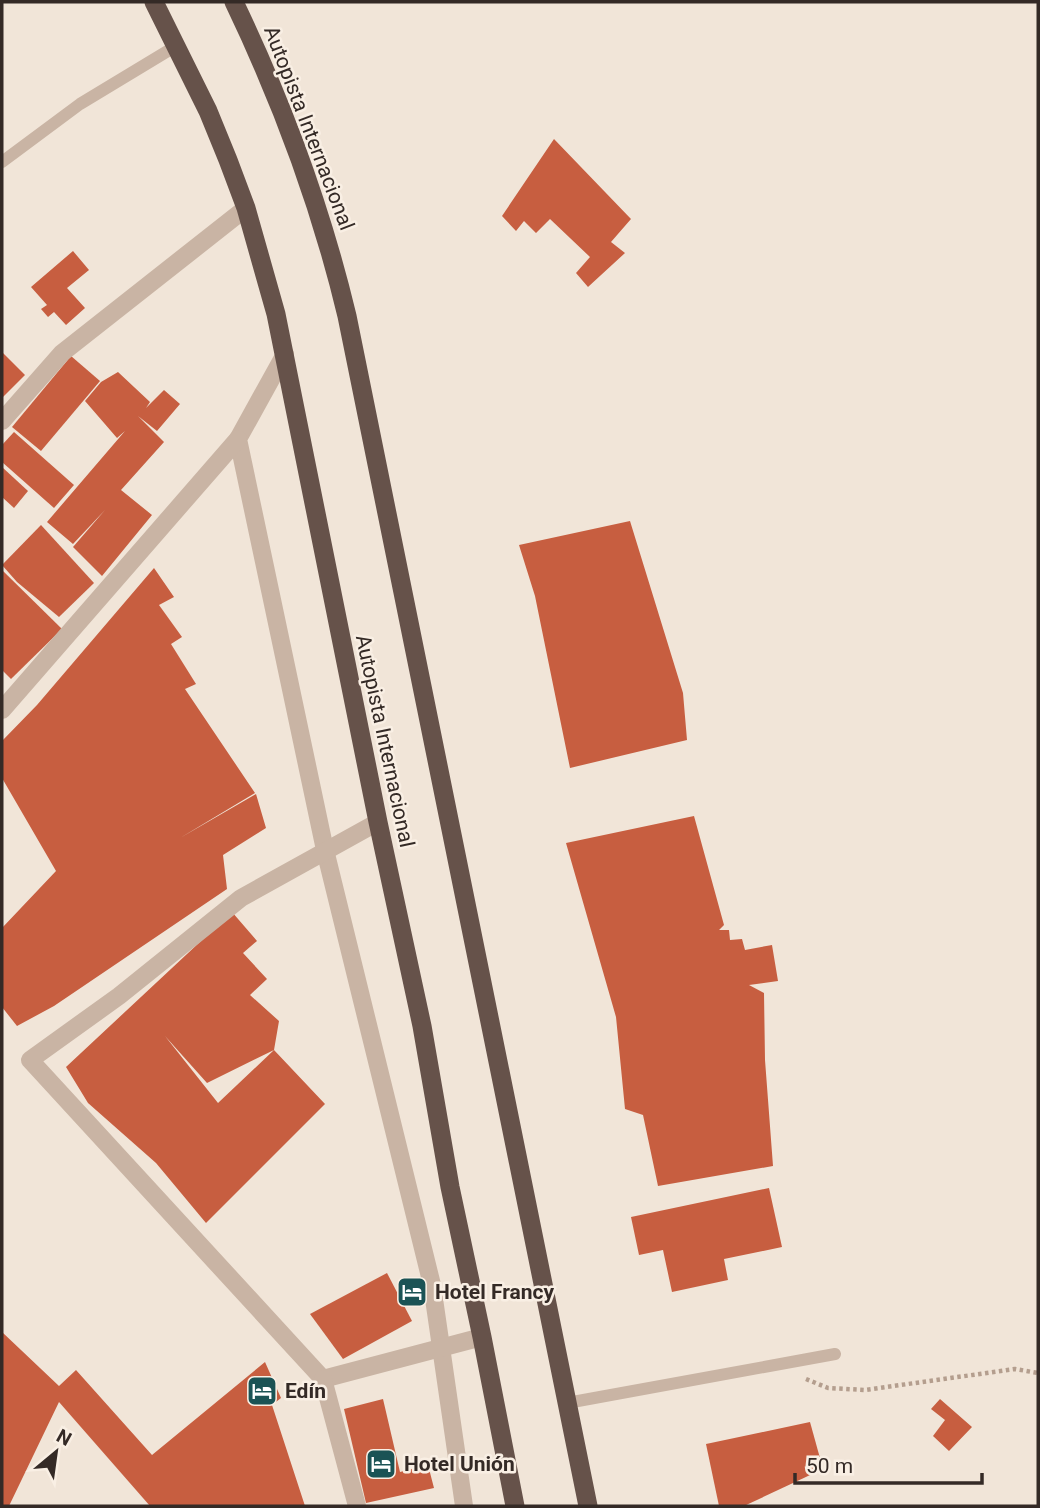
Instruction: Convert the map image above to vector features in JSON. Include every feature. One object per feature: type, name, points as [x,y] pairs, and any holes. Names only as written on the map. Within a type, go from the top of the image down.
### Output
[{"type":"highway","name":"Autopista Internacional","points":[[154,2],[208,111],[246,208],[285,354],[378,822],[422,1026],[450,1187],[515,1506]]},
{"type":"highway","name":"Autopista Internacional","points":[[234,2],[277,99],[309,181],[341,293],[588,1506]]},
{"type":"street","points":[[2,421],[62,354],[246,208]]},
{"type":"street","points":[[2,710],[238,439],[285,354]]},
{"type":"street","points":[[238,439],[325,850],[432,1285],[464,1506]]},
{"type":"street","points":[[357,1506],[323,1379],[30,1060],[119,996],[241,898],[378,822]]},
{"type":"street","points":[[323,1379],[482,1338]]},
{"type":"lane","points":[[2,162],[79,104],[176,46]]},
{"type":"lane","points":[[567,1403],[835,1354]]},
{"type":"path","points":[[773,1365],[828,1388],[865,1390],[1014,1369],[1038,1373]]},
{"type":"building","points":[[554,139],[631,219],[611,242],[625,253],[588,287],[576,273],[590,257],[550,219],[536,233],[524,221],[516,231],[502,216]]},
{"type":"building","points":[[73,251],[89,270],[67,288],[85,308],[66,325],[54,312],[48,317],[41,309],[47,305],[31,287]]},
{"type":"building","points":[[2,352],[25,375],[2,398]]},
{"type":"building","points":[[71,356],[100,381],[41,451],[12,427]]},
{"type":"building","points":[[118,372],[150,402],[146,408],[164,390],[180,404],[157,431],[138,416],[164,442],[121,490],[152,515],[102,576],[73,547],[105,510],[73,544],[47,522],[125,431],[117,438],[85,401],[101,382]]},
{"type":"building","points":[[14,432],[74,485],[54,508],[2,462],[2,445]]},
{"type":"building","points":[[2,467],[28,491],[14,508],[2,497]]},
{"type":"building","points":[[630,521],[683,693],[687,740],[570,768],[535,596],[519,545]]},
{"type":"building","points":[[41,525],[94,583],[59,617],[17,582],[2,565]]},
{"type":"building","points":[[154,568],[174,597],[159,605],[182,637],[171,644],[196,684],[185,689],[255,793],[180,838],[256,794],[266,828],[223,855],[227,889],[54,1006],[17,1026],[2,1007],[2,928],[56,871],[2,778],[2,741],[37,705]]},
{"type":"building","points":[[2,570],[62,629],[11,679],[2,670]]},
{"type":"building","points":[[694,816],[724,925],[719,930],[729,930],[730,940],[742,939],[745,950],[772,945],[778,981],[749,985],[764,993],[765,1060],[773,1166],[658,1186],[643,1115],[625,1109],[616,1017],[566,843]]},
{"type":"building","points":[[232,912],[257,941],[243,953],[267,979],[250,995],[279,1021],[274,1050],[325,1104],[206,1223],[156,1163],[88,1103],[66,1067]],"holes":[[[165,1036],[207,1083],[274,1050],[218,1103]]]},
{"type":"building","points":[[769,1188],[782,1247],[724,1259],[728,1280],[672,1292],[663,1250],[639,1255],[631,1217]]},
{"type":"building","points":[[387,1273],[412,1321],[343,1359],[310,1314]]},
{"type":"building","points":[[2,1332],[59,1386],[76,1370],[152,1455],[265,1362],[281,1398],[272,1405],[305,1506],[150,1506],[59,1402],[9,1506],[2,1506]]},
{"type":"building","points":[[383,1399],[400,1472],[428,1465],[434,1488],[366,1503],[344,1409]]},
{"type":"building","points":[[940,1399],[972,1427],[949,1451],[933,1436],[945,1420],[931,1409]]},
{"type":"building","points":[[810,1422],[823,1469],[744,1506],[719,1506],[706,1444]]},
{"type":"place","name":"Hotel Francy","points":[[412,1292]]},
{"type":"place","name":"Edín","points":[[262,1391]]},
{"type":"place","name":"Hotel Unión","points":[[381,1464]]}]
